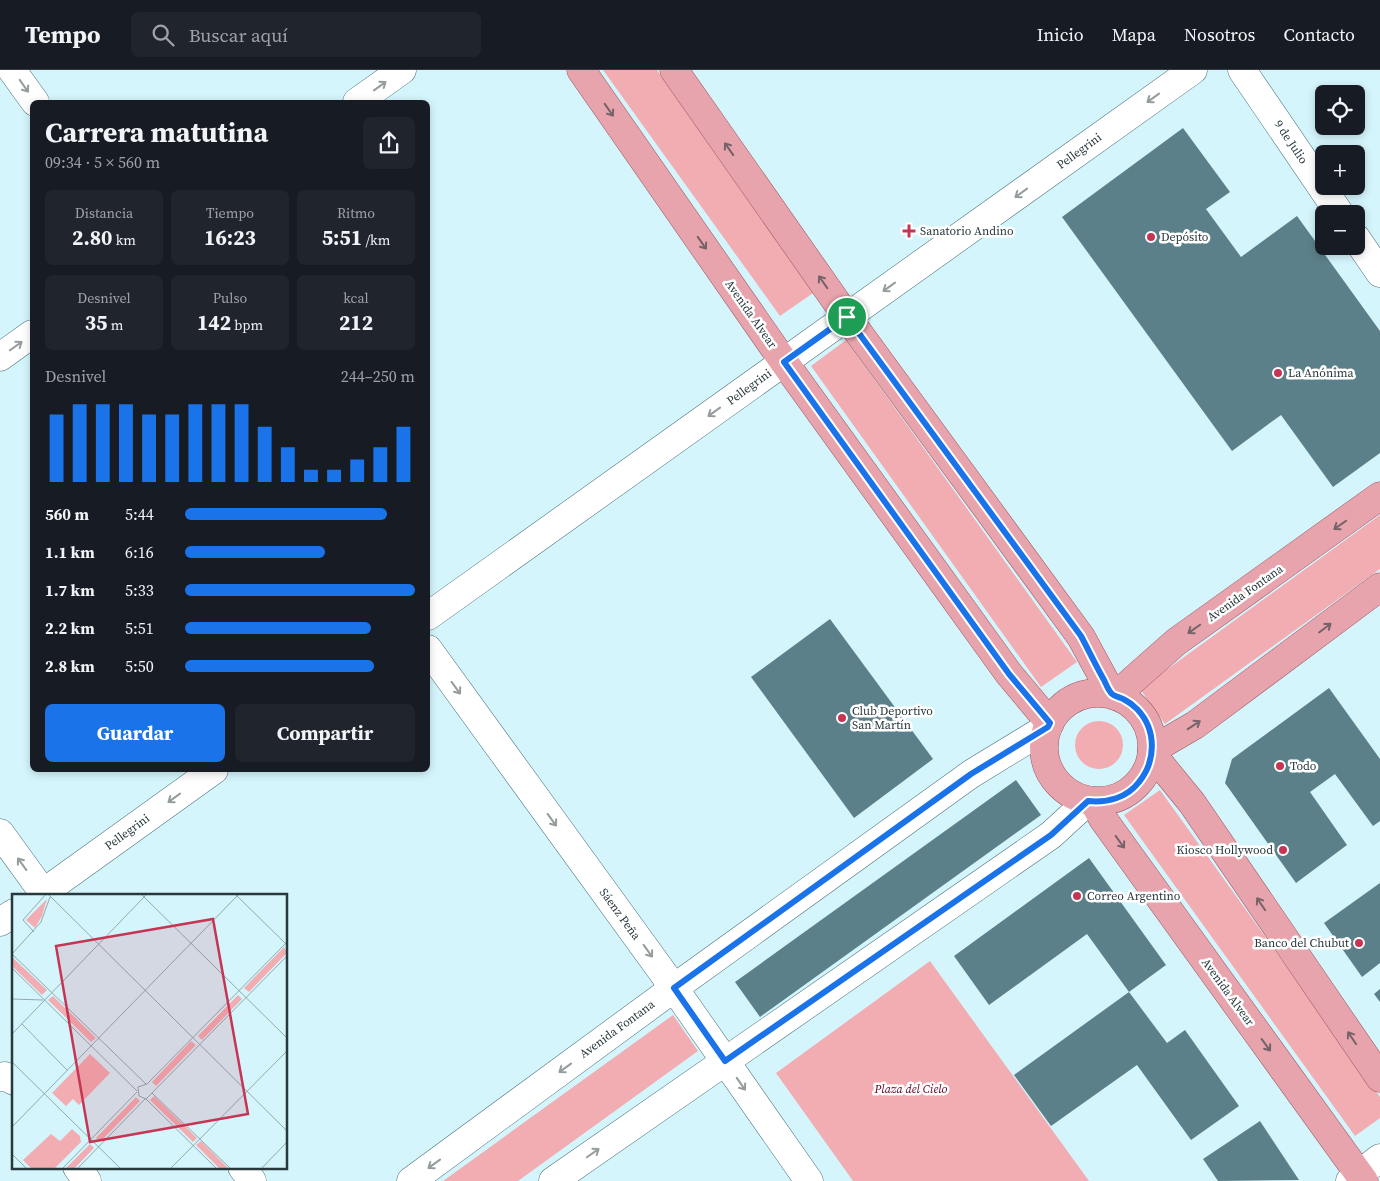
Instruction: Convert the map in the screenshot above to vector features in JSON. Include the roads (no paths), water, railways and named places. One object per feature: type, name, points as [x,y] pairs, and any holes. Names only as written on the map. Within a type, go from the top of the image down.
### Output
[{"type":"main road","name":"Avenida Alvear","points":[[581,70],[784,362],[1009,674],[1049,725]]},
{"type":"main road","points":[[674,70],[847,317],[1081,636],[1114,695]]},
{"type":"main road","name":"Avenida Fontana","points":[[1114,695],[1176,642],[1380,496]]},
{"type":"main road","points":[[1152,752],[1195,725],[1380,587]]},
{"type":"main road","points":[[1097,692],[1114,695],[1126,700],[1137,709],[1146,721],[1151,735],[1152,752],[1150,763],[1144,776],[1136,786],[1113,800],[1090,801],[1073,796],[1053,778],[1047,765],[1044,752],[1045,737],[1049,725],[1058,711],[1069,701],[1082,695],[1097,692]]},
{"type":"main road","points":[[1152,752],[1197,811],[1380,1078]]},
{"type":"main road","name":"Avenida Alvear","points":[[1090,801],[1363,1174]]},
{"type":"street","points":[[12,70],[34,100]]},
{"type":"street","points":[[360,100],[402,70]]},
{"type":"street","name":"Pellegrini","points":[[430,615],[1193,70]]},
{"type":"street","name":"9 de Julio","points":[[1242,70],[1334,205]]},
{"type":"street","points":[[1365,251],[1380,273]]},
{"type":"street","points":[[0,357],[30,335]]},
{"type":"street","name":"Sáenz Peña","points":[[430,652],[674,988],[809,1181]]},
{"type":"street","name":"Avenida Fontana","points":[[411,1181],[674,988],[971,774],[1049,725]]},
{"type":"street","name":"Pellegrini","points":[[43,894],[211,772]]},
{"type":"street","points":[[553,1181],[1051,835],[1090,801]]},
{"type":"street","points":[[0,833],[43,894]]},
{"type":"street","points":[[0,922],[12,914]]},
{"type":"street","points":[[78,1168],[87,1181]]},
{"type":"street","points":[[243,1168],[252,1181]]},
{"type":"place","name":"Sanatorio Andino","points":[[909,231]]},
{"type":"place","name":"Depósito","points":[[1151,237]]},
{"type":"place","name":"La Anónima","points":[[1278,373]]},
{"type":"place","name":"Club Deportivo San Martín","points":[[842,718]]},
{"type":"place","name":"Todo","points":[[1280,766]]},
{"type":"place","name":"Kiosco Hollywood","points":[[1283,850]]},
{"type":"place","name":"Correo Argentino","points":[[1077,896]]},
{"type":"place","name":"Banco del Chubut","points":[[1359,943]]},
{"type":"park label","name":"Plaza del Cielo","points":[[911,1089]]}]
